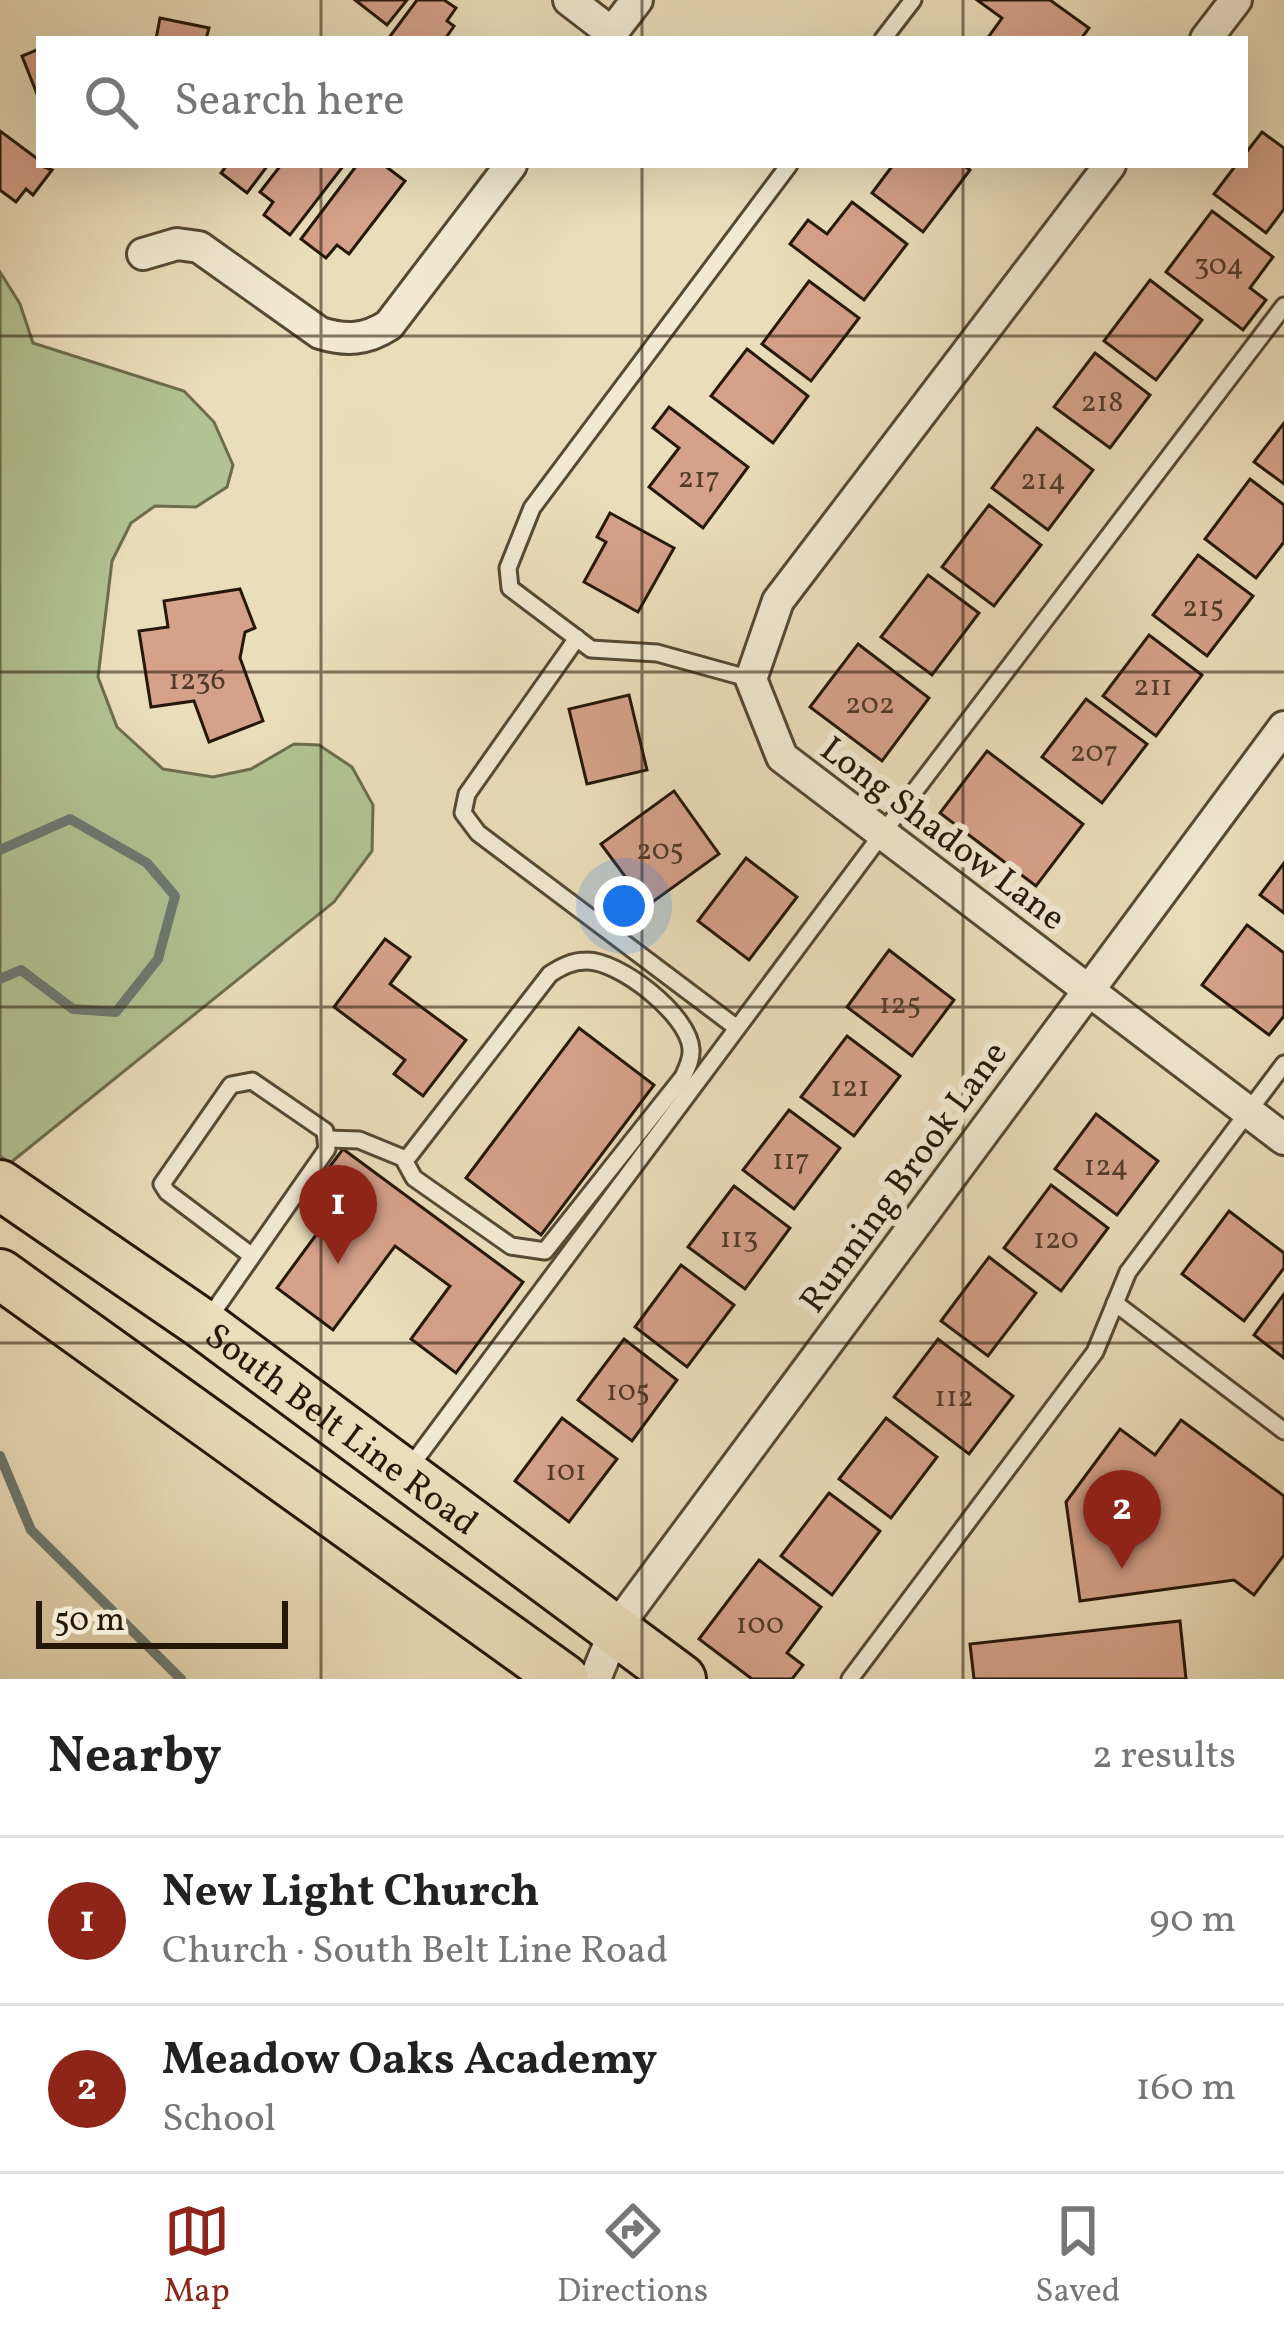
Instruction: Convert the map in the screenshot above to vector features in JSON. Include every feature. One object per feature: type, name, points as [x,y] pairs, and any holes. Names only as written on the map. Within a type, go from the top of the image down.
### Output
[{"type":"main road","name":"South Belt Line Road","points":[[0,1185],[204,1325],[681,1679]]},
{"type":"main road","name":"South Belt Line Road","points":[[0,1274],[564,1679]]},
{"type":"main road","points":[[157,1388],[204,1325]]},
{"type":"street","points":[[569,0],[609,36],[637,0]]},
{"type":"street","points":[[1208,36],[1236,0]]},
{"type":"street","points":[[143,254],[177,244],[199,247],[320,333],[356,339],[388,325],[509,168]]},
{"type":"street","points":[[751,679],[778,601],[1108,168]]},
{"type":"street","name":"Long Shadow Lane","points":[[751,679],[782,757],[1284,1139]]},
{"type":"street","name":"Running Brook Lane","points":[[595,1679],[616,1628],[1284,727]]},
{"type":"lane","points":[[885,36],[913,0]]},
{"type":"lane","points":[[751,679],[657,653],[591,649],[510,588],[508,568],[532,508],[787,168]]},
{"type":"lane","points":[[405,1473],[1284,306]]},
{"type":"lane","points":[[577,638],[466,794],[463,813],[478,833],[737,1028]]},
{"type":"lane","points":[[328,1139],[358,1139],[403,1158],[414,1178],[511,1246],[545,1251],[682,1077],[692,1047],[685,1028],[671,1010],[616,969],[586,961],[564,965],[550,974],[403,1158]]},
{"type":"lane","points":[[850,1679],[1095,1352],[1128,1272],[1284,1064]]},
{"type":"lane","points":[[204,1325],[252,1256],[326,1148],[328,1139],[325,1131],[252,1082],[240,1080],[231,1085],[162,1184],[252,1256]]},
{"type":"lane","points":[[1115,1303],[1284,1431]]},
{"type":"green space","points":[[0,272],[20,304],[33,343],[184,391],[214,422],[233,465],[227,487],[196,507],[155,506],[131,523],[112,561],[98,677],[117,727],[163,769],[213,777],[251,769],[294,744],[319,745],[352,767],[373,805],[372,851],[334,902],[10,1163],[0,1156]]},
{"type":"building","points":[[355,0],[407,0],[387,25]]},
{"type":"building","points":[[417,0],[444,0],[456,8],[447,21],[454,26],[447,36],[390,36]]},
{"type":"building","points":[[977,0],[1050,0],[1089,28],[1083,36],[989,36],[1002,18]]},
{"type":"building","points":[[160,18],[209,28],[207,36],[157,36]]},
{"type":"building","points":[[36,50],[36,91],[22,56]]},
{"type":"building","points":[[0,131],[36,158],[36,168],[52,170],[33,195],[26,189],[16,202],[0,190]]},
{"type":"building","points":[[1262,132],[1284,148],[1284,209],[1266,233],[1214,194],[1234,168],[1248,168],[1248,150]]},
{"type":"building","points":[[225,168],[266,168],[247,193],[221,173]]},
{"type":"building","points":[[279,168],[342,168],[290,235],[264,215],[273,202],[260,192]]},
{"type":"building","points":[[355,168],[388,168],[405,181],[349,254],[337,245],[326,258],[301,239]]},
{"type":"building","points":[[891,168],[970,170],[923,232],[872,193]]},
{"type":"building","points":[[852,202],[907,244],[864,300],[790,244],[808,220],[827,234]]},
{"type":"building","points":[[1212,211],[1273,257],[1250,288],[1266,300],[1243,330],[1166,272]]},
{"type":"building","points":[[1150,280],[1202,320],[1156,380],[1104,341]]},
{"type":"building","points":[[809,281],[859,318],[811,381],[762,344]]},
{"type":"building","points":[[747,349],[808,396],[773,443],[711,396]]},
{"type":"building","points":[[1095,353],[1150,395],[1110,448],[1054,407]]},
{"type":"building","points":[[669,407],[748,467],[703,528],[649,487],[679,448],[653,428]]},
{"type":"building","points":[[1284,423],[1284,484],[1254,462]]},
{"type":"building","points":[[1037,428],[1093,470],[1048,530],[992,488]]},
{"type":"building","points":[[1250,479],[1284,505],[1284,542],[1256,578],[1205,539]]},
{"type":"building","points":[[989,505],[1041,545],[994,606],[942,567]]},
{"type":"building","points":[[610,513],[674,548],[638,612],[584,582],[606,542],[597,537]]},
{"type":"building","points":[[1198,555],[1253,596],[1207,656],[1153,615]]},
{"type":"building","points":[[928,575],[979,613],[932,675],[881,637]]},
{"type":"building","points":[[240,589],[255,628],[245,632],[240,658],[263,721],[209,742],[194,701],[151,707],[139,631],[168,627],[164,601]]},
{"type":"building","points":[[1149,635],[1202,675],[1156,736],[1103,696]]},
{"type":"building","points":[[858,644],[929,698],[882,761],[810,707]]},
{"type":"building","points":[[629,695],[647,770],[587,784],[569,709]]},
{"type":"building","points":[[1086,699],[1147,744],[1102,803],[1042,757]]},
{"type":"building","points":[[987,751],[1083,824],[1036,886],[940,813]]},
{"type":"building","points":[[674,791],[719,854],[647,906],[601,844]]},
{"type":"building","points":[[746,858],[797,897],[749,960],[698,921]]},
{"type":"building","points":[[1284,863],[1284,913],[1260,895]]},
{"type":"building","points":[[1247,925],[1284,953],[1284,1016],[1269,1035],[1202,985]]},
{"type":"building","points":[[385,939],[410,957],[390,984],[466,1040],[423,1096],[394,1074],[405,1060],[334,1007]]},
{"type":"building","points":[[889,950],[954,1000],[912,1056],[847,1007]]},
{"type":"building","points":[[579,1028],[654,1085],[541,1235],[466,1178]]},
{"type":"building","points":[[847,1036],[900,1076],[854,1136],[801,1097]]},
{"type":"building","points":[[789,1110],[840,1148],[794,1209],[743,1170]]},
{"type":"building","points":[[1096,1114],[1158,1161],[1117,1215],[1055,1169]]},
{"type":"building","points":[[343,1149],[523,1282],[456,1373],[411,1339],[450,1286],[395,1246],[333,1330],[277,1288],[349,1190],[325,1173]]},
{"type":"building","points":[[1051,1185],[1108,1228],[1061,1291],[1004,1248]]},
{"type":"building","points":[[734,1186],[790,1228],[745,1289],[688,1247]]},
{"type":"building","points":[[1229,1211],[1284,1253],[1284,1268],[1244,1321],[1182,1274]]},
{"type":"building","points":[[989,1257],[1036,1293],[988,1356],[941,1321]]},
{"type":"building","points":[[681,1265],[734,1305],[687,1367],[635,1327]]},
{"type":"building","points":[[1284,1294],[1284,1358],[1254,1335]]},
{"type":"building","points":[[624,1339],[677,1380],[632,1441],[578,1400]]},
{"type":"building","points":[[938,1339],[1013,1396],[969,1454],[894,1397]]},
{"type":"building","points":[[562,1418],[617,1459],[569,1522],[515,1481]]},
{"type":"building","points":[[886,1418],[937,1457],[891,1518],[839,1479]]},
{"type":"building","points":[[1181,1420],[1284,1496],[1284,1555],[1254,1595],[1234,1580],[1080,1601],[1066,1502],[1120,1429],[1155,1455]]},
{"type":"building","points":[[829,1493],[880,1531],[832,1595],[781,1556]]},
{"type":"building","points":[[759,1560],[821,1607],[787,1653],[803,1665],[792,1679],[752,1679],[699,1639]]},
{"type":"building","points":[[1180,1621],[1186,1679],[974,1679],[970,1644]]},
{"type":"waterway","points":[[0,850],[70,819],[147,863],[175,896],[158,959],[116,1012],[73,1009],[21,970],[0,979]]},
{"type":"waterway","points":[[0,1456],[31,1530],[181,1679]]},
{"type":"place","name":"New Light Church","points":[[338,1264]]},
{"type":"place","name":"Meadow Oaks Academy","points":[[1122,1569]]}]
